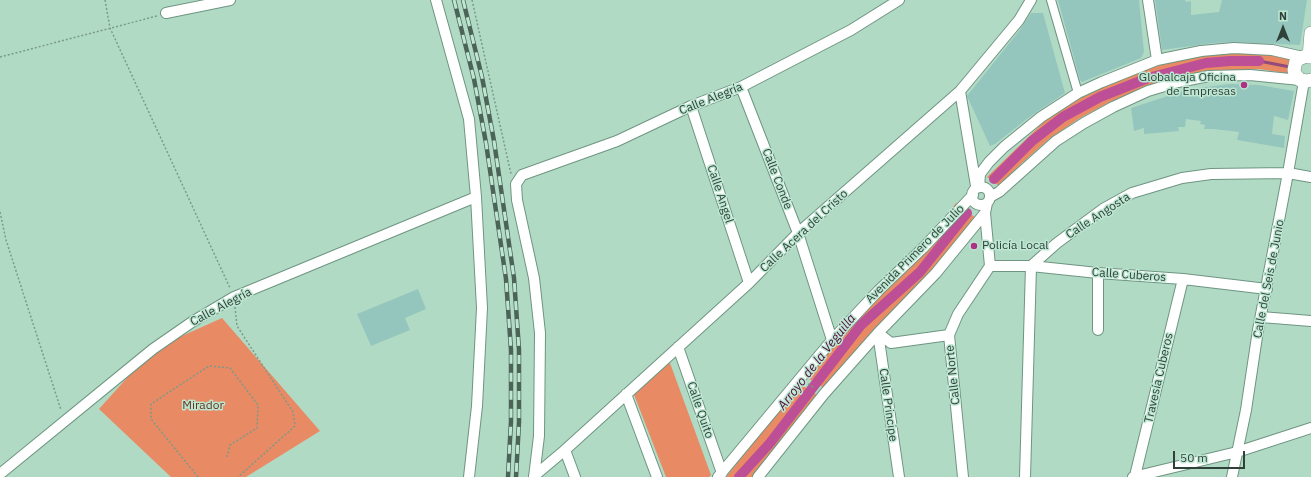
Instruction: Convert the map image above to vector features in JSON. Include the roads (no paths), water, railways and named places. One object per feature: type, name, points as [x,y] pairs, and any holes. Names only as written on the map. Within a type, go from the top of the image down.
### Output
[{"type":"street","points":[[166,13],[230,0]]},
{"type":"street","name":"Calle Alegría","points":[[534,477],[539,436],[540,333],[534,278],[514,180],[522,175],[617,141],[691,106],[741,87],[851,30],[899,0]]},
{"type":"street","name":"Calle Acera del Cristo","points":[[534,477],[749,283],[798,233],[960,91],[1019,20],[1031,0]]},
{"type":"street","points":[[1051,0],[1078,93]]},
{"type":"street","points":[[1148,0],[1156,60]]},
{"type":"street","points":[[434,1],[469,119],[476,197],[482,308],[477,406],[469,477]]},
{"type":"street","points":[[1307,81],[1295,74],[1294,70],[1296,61],[1308,57],[1311,33]]},
{"type":"street","name":"Avenida Primero de Julio","points":[[720,475],[832,340],[879,290],[923,248],[976,190],[980,174],[989,162],[1004,147],[1041,117],[1078,93],[1156,60],[1201,51],[1234,48],[1272,50],[1308,57]]},
{"type":"street","points":[[960,91],[976,190],[974,201],[982,204],[999,192],[1056,141],[1113,107],[1148,91],[1178,82],[1209,76],[1250,75],[1307,81]]},
{"type":"street","name":"Calle del Seis de Junio","points":[[1232,477],[1246,410],[1261,317],[1288,173],[1307,81]]},
{"type":"street","name":"Calle Conde","points":[[741,87],[798,233],[832,340]]},
{"type":"street","name":"Calle Angel","points":[[691,106],[749,283]]},
{"type":"street","name":"Calle Angosta","points":[[1032,266],[1057,243],[1093,216],[1132,193],[1182,178],[1211,174],[1288,173],[1311,178]]},
{"type":"street","points":[[976,190],[987,189],[989,192],[988,200]]},
{"type":"street","name":"Calle Alegría","points":[[0,474],[153,350],[192,322],[234,297],[476,197]]},
{"type":"street","name":"Avenida Primero de Julio","points":[[758,477],[824,394],[878,333],[936,273],[985,213],[988,200]]},
{"type":"street","points":[[985,213],[990,266]]},
{"type":"street","name":"Calle Cuberos","points":[[990,266],[1032,266],[1098,273],[1183,279],[1267,289]]},
{"type":"street","name":"Calle Norte","points":[[964,477],[949,335],[958,314],[990,266]]},
{"type":"street","points":[[1025,477],[1032,266]]},
{"type":"street","points":[[1098,273],[1098,330]]},
{"type":"street","name":"Travesía Cuberos","points":[[1134,477],[1183,279]]},
{"type":"street","points":[[1261,317],[1311,321]]},
{"type":"street","points":[[878,333],[891,343],[949,335]]},
{"type":"street","name":"Calle Principe","points":[[878,333],[899,477]]},
{"type":"street","name":"Calle Quito","points":[[678,347],[720,475]]},
{"type":"street","points":[[626,394],[657,477]]},
{"type":"street","points":[[1134,477],[1237,452],[1311,428]]},
{"type":"street","points":[[565,450],[575,477]]},
{"type":"waterway","name":"Arroyo de la Veguilla","points":[[1259,61],[1290,67]]},
{"type":"waterway","name":"Arroyo de la Veguilla","points":[[994,179],[1032,141],[1063,117],[1100,97],[1148,78],[1206,63],[1259,61]]},
{"type":"waterway","name":"Arroyo de la Veguilla","points":[[739,477],[770,443],[861,325],[920,272],[967,213]]},
{"type":"railway","points":[[454,0],[474,79],[486,143],[506,279],[511,350],[511,421],[508,477]]},
{"type":"railway","points":[[463,0],[482,77],[494,141],[514,278],[519,350],[519,422],[516,477]]},
{"type":"place","name":"Globalcaja Oficina de Empresas","points":[[1244,85]]},
{"type":"place","name":"Policía Local","points":[[974,246]]},
{"type":"park label","name":"Mirador","points":[[203,406]]}]
